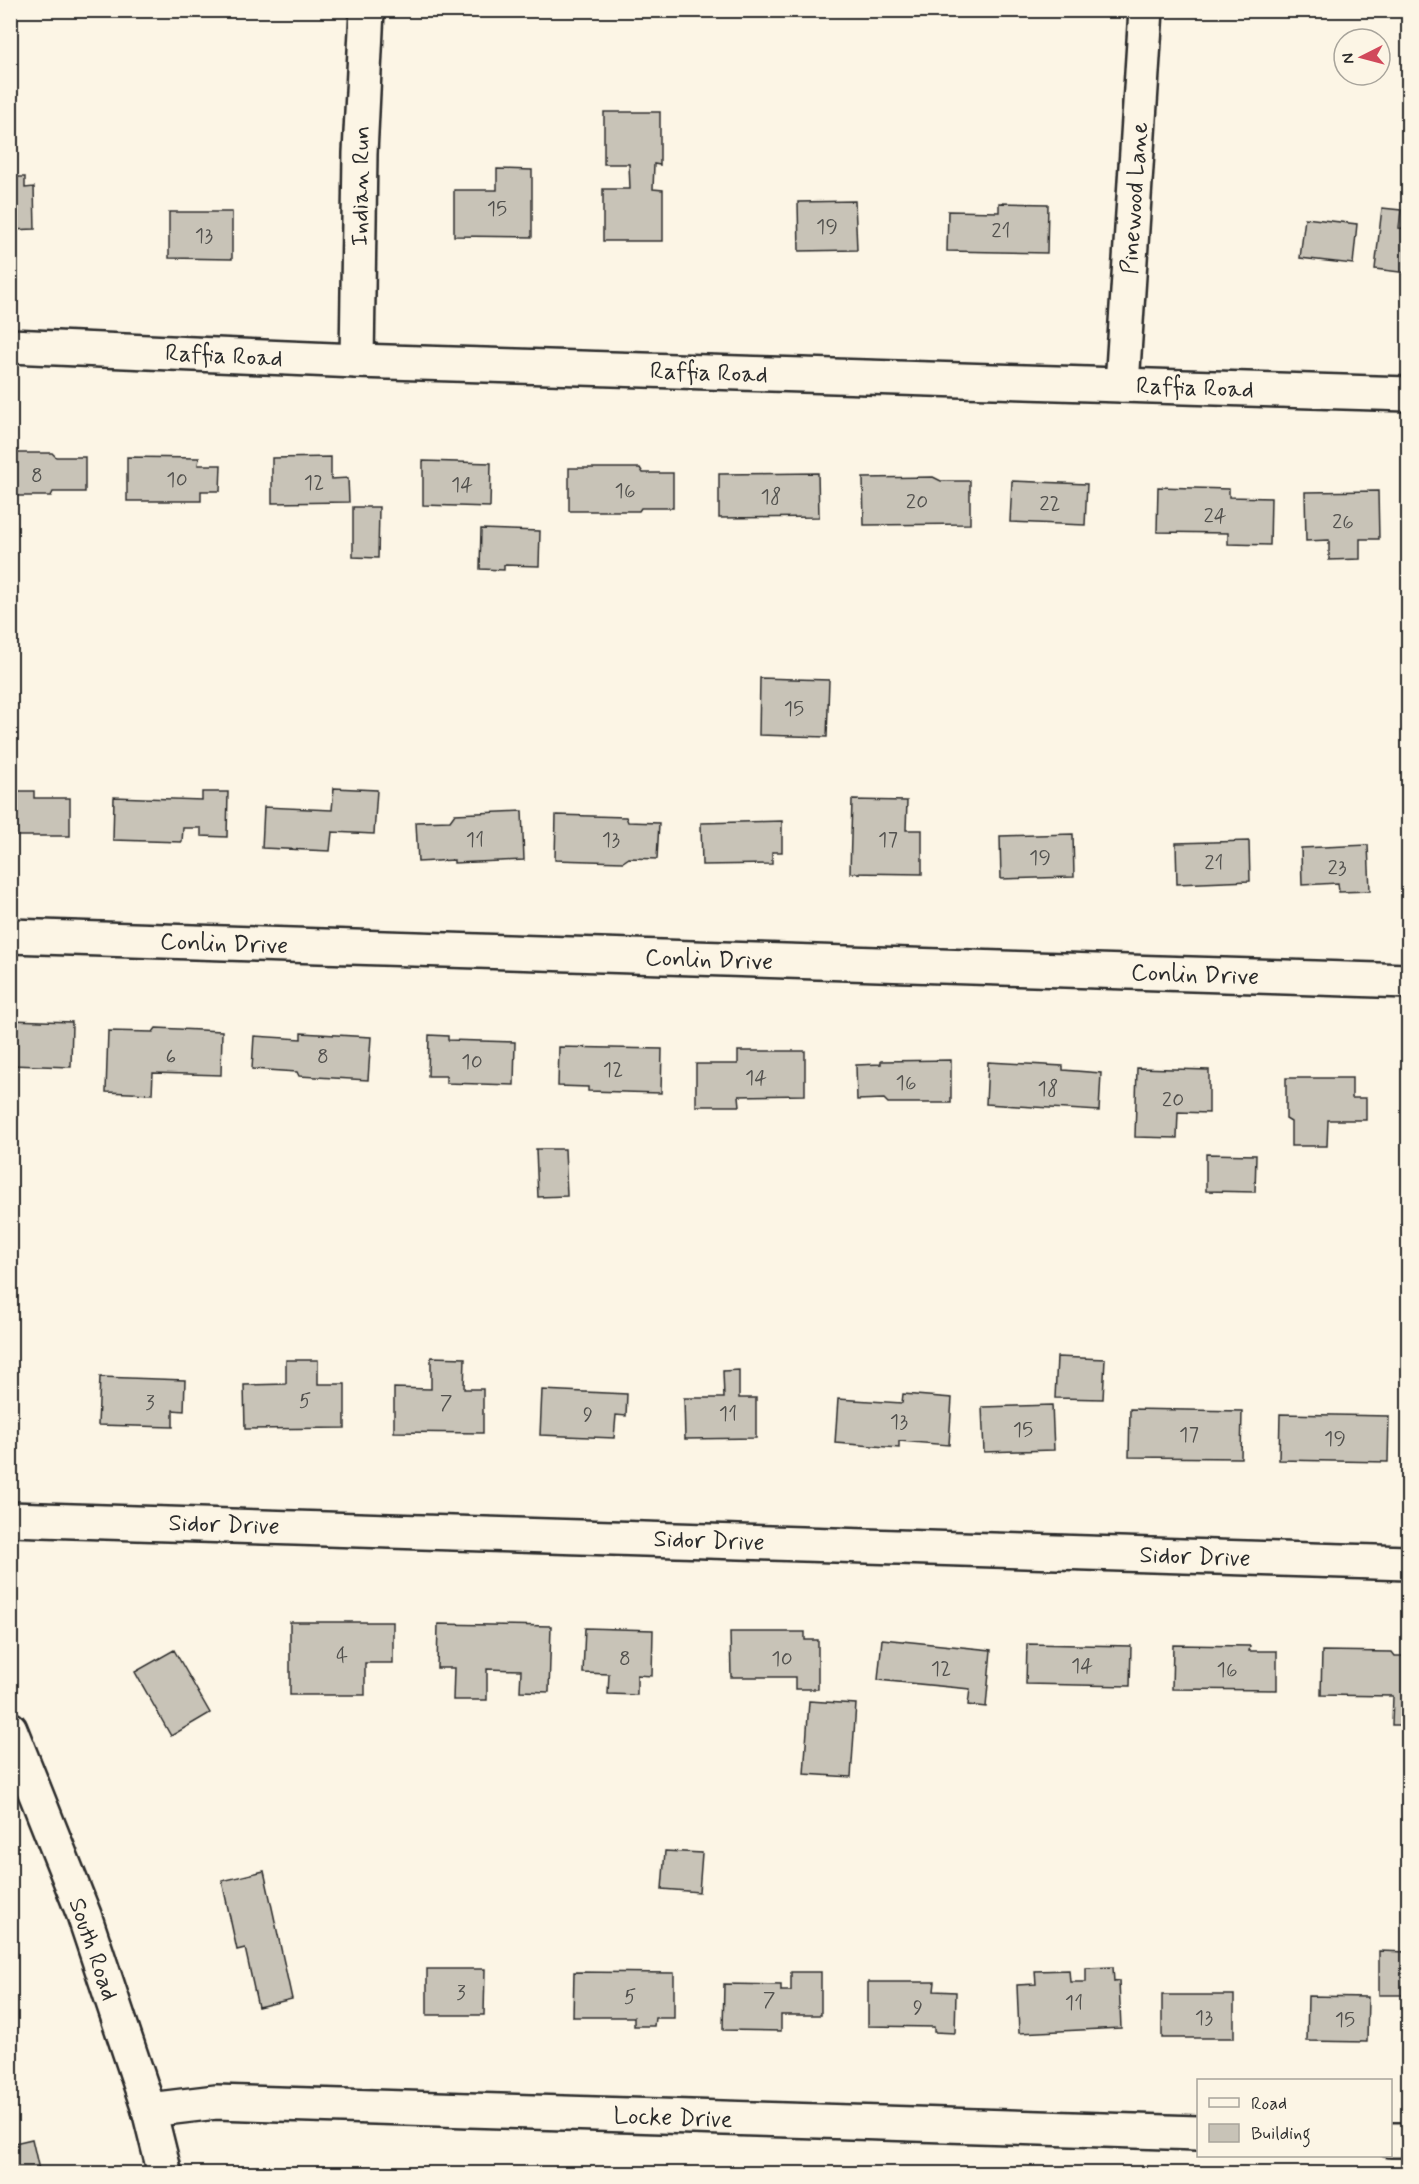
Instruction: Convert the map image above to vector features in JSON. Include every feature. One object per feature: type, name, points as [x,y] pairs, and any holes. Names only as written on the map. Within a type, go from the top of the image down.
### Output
[{"type":"street","name":"Indian Run","points":[[357,361],[360,153],[367,10]]},
{"type":"street","name":"Pinewood Lane","points":[[1122,385],[1146,10]]},
{"type":"street","name":"Raffia Road","points":[[10,346],[357,361],[1408,394]]},
{"type":"street","name":"Conlin Drive","points":[[10,936],[1408,981]]},
{"type":"street","name":"Sidor Drive","points":[[10,1519],[1408,1563]]},
{"type":"street","name":"South Road","points":[[10,1729],[84,1915],[149,2110],[165,2174]]},
{"type":"street","name":"Locke Drive","points":[[149,2110],[216,2102],[1197,2133]]},
{"type":"street","points":[[1392,2139],[1408,2140]]},
{"type":"building","points":[[604,112],[660,112],[660,165],[654,164],[653,189],[663,190],[663,241],[603,241],[603,189],[630,189],[629,164],[604,164]]},
{"type":"building","points":[[497,169],[532,170],[532,237],[454,236],[454,190],[497,190]]},
{"type":"building","points":[[10,177],[25,177],[25,188],[34,187],[35,229],[10,230]]},
{"type":"building","points":[[855,201],[857,250],[799,251],[798,202]]},
{"type":"building","points":[[999,203],[1048,204],[1047,253],[947,251],[948,211],[999,212]]},
{"type":"building","points":[[1382,208],[1401,210],[1399,228],[1408,229],[1408,273],[1375,269]]},
{"type":"building","points":[[169,212],[232,212],[232,259],[169,258]]},
{"type":"building","points":[[1305,218],[1357,224],[1353,264],[1300,258]]},
{"type":"building","points":[[10,453],[52,453],[56,457],[85,457],[85,492],[53,492],[51,496],[10,496]]},
{"type":"building","points":[[127,457],[199,458],[198,465],[221,465],[220,491],[201,491],[201,501],[127,501]]},
{"type":"building","points":[[331,457],[331,479],[348,478],[349,502],[272,503],[272,458]]},
{"type":"building","points":[[423,461],[491,463],[490,507],[423,505]]},
{"type":"building","points":[[569,468],[640,468],[643,473],[673,473],[673,508],[641,508],[639,511],[569,511]]},
{"type":"building","points":[[818,473],[819,517],[719,518],[719,474]]},
{"type":"building","points":[[933,477],[941,481],[970,481],[970,524],[864,525],[863,478]]},
{"type":"building","points":[[1012,481],[1087,484],[1085,525],[1010,522]]},
{"type":"building","points":[[1158,487],[1229,489],[1229,497],[1271,498],[1270,545],[1228,544],[1228,533],[1157,532]]},
{"type":"building","points":[[1378,491],[1379,539],[1360,539],[1360,559],[1329,560],[1329,540],[1306,541],[1305,492]]},
{"type":"building","points":[[353,507],[379,507],[378,558],[353,557]]},
{"type":"building","points":[[481,529],[540,531],[539,566],[504,565],[504,570],[480,569]]},
{"type":"building","points":[[760,678],[829,680],[827,737],[759,735]]},
{"type":"building","points":[[334,788],[377,790],[374,834],[332,832],[330,851],[262,848],[264,807],[332,810]]},
{"type":"building","points":[[10,791],[34,791],[34,798],[70,798],[70,836],[10,836]]},
{"type":"building","points":[[202,792],[228,792],[227,837],[201,836],[201,828],[183,828],[182,842],[113,840],[114,797],[202,800]]},
{"type":"building","points":[[852,800],[907,801],[906,830],[922,830],[922,874],[850,873]]},
{"type":"building","points":[[522,811],[524,860],[418,862],[416,822],[450,821],[455,814]]},
{"type":"building","points":[[556,815],[626,817],[628,822],[659,823],[657,859],[629,858],[623,862],[555,860]]},
{"type":"building","points":[[782,821],[782,852],[772,852],[772,864],[702,865],[701,823]]},
{"type":"building","points":[[1073,834],[1074,877],[1001,879],[1000,836]]},
{"type":"building","points":[[1249,841],[1250,881],[1177,884],[1176,843]]},
{"type":"building","points":[[1368,845],[1370,891],[1339,892],[1338,883],[1302,885],[1301,848]]},
{"type":"building","points":[[10,1020],[72,1022],[71,1067],[10,1065]]},
{"type":"building","points":[[156,1028],[222,1031],[221,1075],[153,1073],[152,1094],[106,1092],[108,1031],[153,1032]]},
{"type":"building","points":[[301,1033],[371,1037],[368,1080],[299,1076],[297,1072],[252,1069],[254,1036],[301,1039]]},
{"type":"building","points":[[429,1035],[448,1036],[448,1040],[515,1042],[514,1085],[446,1083],[446,1076],[428,1076]]},
{"type":"building","points":[[559,1047],[662,1049],[661,1093],[588,1091],[588,1087],[558,1086]]},
{"type":"building","points":[[738,1051],[805,1051],[805,1095],[739,1096],[740,1106],[696,1106],[696,1064],[738,1064]]},
{"type":"building","points":[[951,1060],[951,1103],[888,1103],[884,1099],[857,1100],[856,1065],[881,1064],[881,1061]]},
{"type":"building","points":[[988,1062],[1063,1066],[1063,1070],[1101,1073],[1099,1111],[986,1104]]},
{"type":"building","points":[[1137,1068],[1209,1070],[1209,1113],[1178,1112],[1177,1138],[1135,1137]]},
{"type":"building","points":[[1286,1078],[1352,1078],[1352,1098],[1366,1098],[1366,1120],[1328,1120],[1327,1146],[1291,1146],[1291,1122],[1286,1119]]},
{"type":"building","points":[[536,1149],[565,1149],[567,1196],[538,1197]]},
{"type":"building","points":[[1206,1154],[1256,1155],[1255,1192],[1206,1191]]},
{"type":"building","points":[[431,1357],[465,1358],[464,1389],[483,1389],[483,1433],[394,1432],[394,1388],[431,1389]]},
{"type":"building","points":[[1057,1357],[1105,1359],[1103,1399],[1055,1398]]},
{"type":"building","points":[[286,1360],[318,1360],[318,1384],[345,1384],[345,1428],[245,1429],[244,1385],[286,1384]]},
{"type":"building","points":[[739,1370],[739,1398],[756,1398],[756,1438],[685,1439],[684,1398],[724,1398],[723,1371]]},
{"type":"building","points":[[100,1377],[185,1380],[184,1411],[173,1410],[173,1427],[98,1425]]},
{"type":"building","points":[[542,1390],[627,1394],[626,1416],[616,1415],[614,1438],[540,1435]]},
{"type":"building","points":[[903,1394],[952,1398],[949,1445],[899,1441],[899,1448],[835,1443],[838,1399],[902,1403]]},
{"type":"building","points":[[1052,1405],[1054,1450],[984,1452],[982,1407]]},
{"type":"building","points":[[1130,1409],[1242,1411],[1241,1458],[1129,1457]]},
{"type":"building","points":[[1280,1414],[1389,1416],[1388,1462],[1279,1460]]},
{"type":"building","points":[[290,1622],[393,1622],[393,1663],[365,1663],[365,1695],[290,1695]]},
{"type":"building","points":[[438,1624],[551,1626],[549,1692],[520,1691],[521,1670],[487,1669],[487,1700],[453,1700],[454,1668],[437,1668]]},
{"type":"building","points":[[585,1628],[653,1630],[652,1676],[637,1675],[637,1695],[608,1694],[609,1674],[583,1673]]},
{"type":"building","points":[[730,1632],[805,1632],[805,1640],[818,1640],[818,1689],[795,1689],[795,1677],[731,1677]]},
{"type":"building","points":[[882,1639],[991,1650],[986,1707],[968,1705],[970,1689],[878,1680]]},
{"type":"building","points":[[1027,1644],[1131,1646],[1130,1686],[1026,1684]]},
{"type":"building","points":[[1173,1645],[1250,1646],[1249,1651],[1277,1651],[1277,1690],[1172,1689]]},
{"type":"building","points":[[174,1650],[210,1713],[171,1736],[135,1672]]},
{"type":"building","points":[[1322,1651],[1392,1652],[1395,1656],[1408,1656],[1408,1725],[1392,1725],[1393,1696],[1321,1695]]},
{"type":"building","points":[[809,1701],[856,1704],[851,1777],[804,1774]]},
{"type":"building","points":[[665,1851],[702,1853],[699,1892],[662,1889]]},
{"type":"building","points":[[264,1871],[292,1999],[258,2007],[245,1948],[237,1950],[222,1881]]},
{"type":"building","points":[[1379,1951],[1408,1952],[1408,1995],[1379,1995]]},
{"type":"building","points":[[1113,1967],[1114,1982],[1119,1981],[1121,2028],[1019,2033],[1017,1985],[1036,1984],[1035,1971],[1069,1970],[1070,1982],[1086,1982],[1086,1968]]},
{"type":"building","points":[[427,1969],[485,1969],[484,2015],[427,2015]]},
{"type":"building","points":[[574,1972],[674,1973],[674,2018],[655,2018],[654,2026],[634,2026],[634,2017],[573,2017]]},
{"type":"building","points":[[791,1972],[821,1972],[821,2015],[781,2015],[781,2031],[723,2030],[724,1984],[781,1985],[781,1991],[791,1991]]},
{"type":"building","points":[[868,1982],[935,1982],[934,1991],[956,1992],[955,2033],[934,2032],[934,2027],[868,2026]]},
{"type":"building","points":[[1162,1995],[1234,1995],[1234,2038],[1162,2038]]},
{"type":"building","points":[[1308,1996],[1368,1997],[1367,2042],[1307,2041]]},
{"type":"building","points":[[32,2139],[40,2174],[10,2174],[10,2144]]}]
